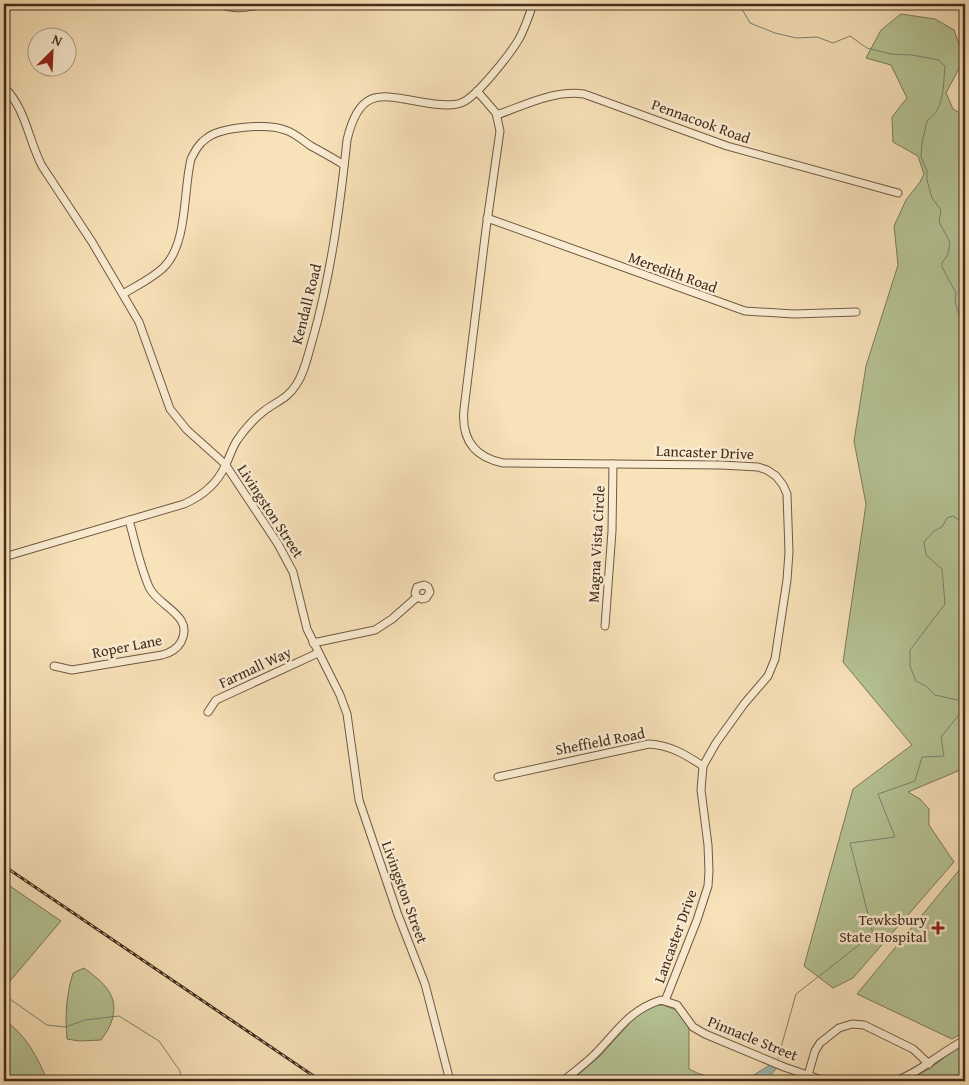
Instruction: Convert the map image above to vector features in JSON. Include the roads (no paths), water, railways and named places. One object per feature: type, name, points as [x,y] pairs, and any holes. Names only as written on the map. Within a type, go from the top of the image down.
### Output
[{"type":"street","points":[[220,4],[231,8],[254,7],[263,4]]},
{"type":"street","name":"Kendall Road","points":[[4,557],[184,504],[207,491],[226,466],[231,451],[239,437],[263,412],[286,398],[292,392],[302,374],[326,283],[335,237],[347,140],[350,124],[355,112],[361,104],[369,99],[388,97],[452,105],[466,100],[477,91],[519,39],[533,4]]},
{"type":"street","name":"Livingston Street","points":[[4,87],[16,100],[22,112],[35,153],[42,166],[92,242],[139,322],[170,409],[187,430],[226,466],[278,544],[293,572],[306,629],[340,695],[347,714],[361,807],[398,915],[425,984],[450,1081]]},
{"type":"street","points":[[477,91],[490,104],[497,116]]},
{"type":"street","name":"Pennacook Road","points":[[497,116],[559,93],[584,94],[727,146],[898,193]]},
{"type":"street","name":"Lancaster Drive","points":[[497,116],[500,131],[487,218],[463,418],[467,438],[478,453],[486,458],[504,463],[758,467],[776,476],[788,494],[789,552],[787,580],[775,659],[768,676],[744,704],[716,742],[704,766],[700,790],[708,845],[708,886],[697,920],[665,1001]]},
{"type":"street","points":[[122,294],[164,267],[171,258],[180,236],[191,159],[208,136],[249,127],[277,127],[298,136],[344,164]]},
{"type":"street","name":"Meredith Road","points":[[487,218],[745,311],[794,314],[856,312]]},
{"type":"street","name":"Magna Vista Circle","points":[[605,626],[612,531],[613,464]]},
{"type":"street","name":"Roper Lane","points":[[54,666],[72,670],[167,654],[181,642],[184,633],[182,623],[178,615],[161,603],[152,593],[144,575],[129,520]]},
{"type":"street","points":[[313,643],[375,630],[417,597]]},
{"type":"street","name":"Farmall Way","points":[[208,712],[216,700],[318,654]]},
{"type":"street","name":"Sheffield Road","points":[[498,777],[649,744],[670,748],[704,766]]},
{"type":"street","points":[[563,1081],[597,1052],[629,1017],[641,1008],[654,1002],[665,1001]]},
{"type":"street","name":"Pinnacle Street","points":[[665,1001],[676,1006],[700,1032],[825,1081]]},
{"type":"street","points":[[808,1075],[816,1048],[822,1040],[842,1026],[852,1024],[864,1025],[912,1049],[929,1064]]},
{"type":"street","points":[[895,1081],[929,1064],[965,1040]]},
{"type":"water","points":[[770,1065],[777,1068],[765,1081],[744,1081]]},
{"type":"waterway","points":[[739,4],[750,23],[775,33],[796,38],[817,37],[833,43],[850,36],[867,48],[891,54],[912,55],[939,60],[945,66],[942,96],[937,110],[927,121],[921,157],[927,171],[927,180],[932,198],[941,210],[939,222],[950,242],[948,254],[942,263],[942,267],[956,293],[955,302],[960,318],[965,320]]},
{"type":"waterway","points":[[778,1058],[796,994],[873,934],[850,843],[895,837],[878,794],[915,781],[922,757],[944,756],[941,737],[965,707],[962,701],[935,695],[926,686],[916,681],[910,666],[910,650],[945,604],[942,569],[926,555],[924,542],[934,531],[942,527],[947,518],[953,516],[965,524]]},
{"type":"waterway","points":[[4,995],[47,1025],[65,1027],[85,1020],[119,1016],[159,1041],[180,1071],[181,1081]]},
{"type":"railway","points":[[4,866],[321,1081]]},
{"type":"place","name":"Tewksbury State Hospital","points":[[938,928]]}]
